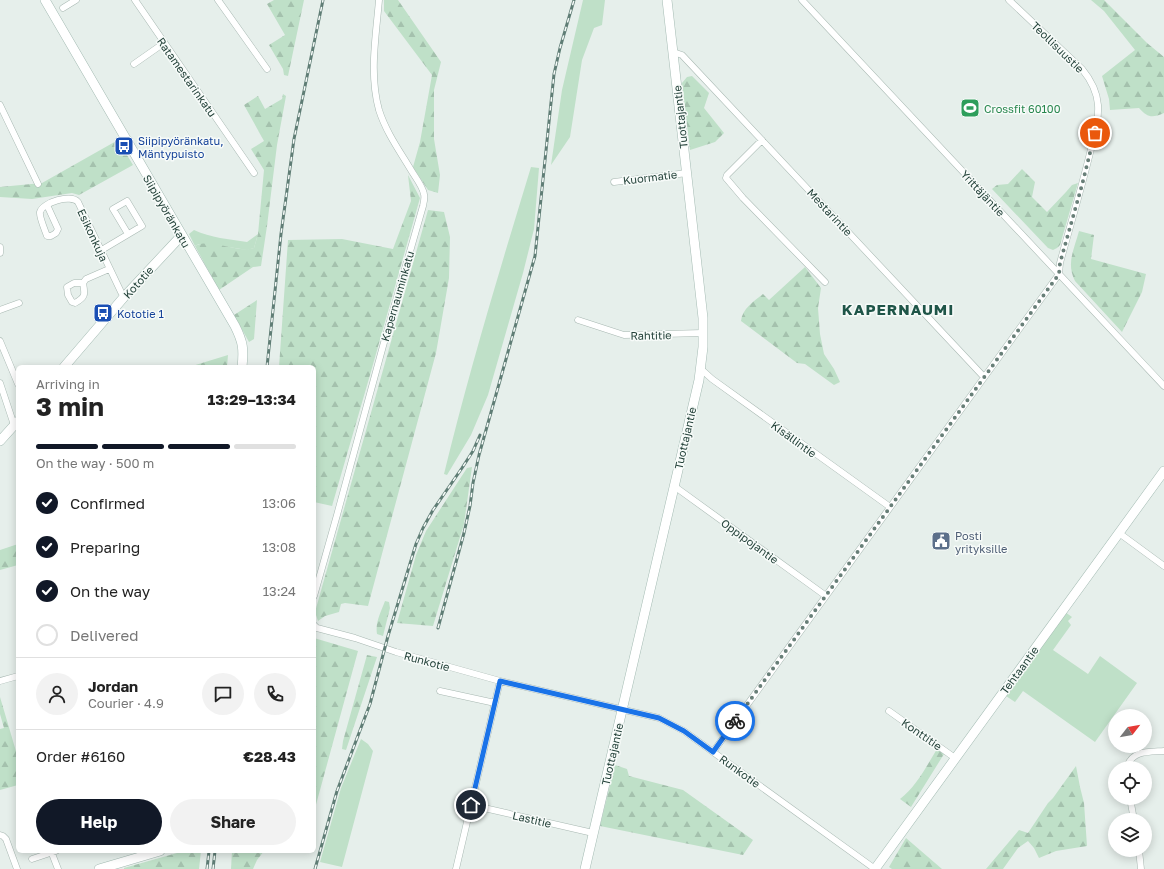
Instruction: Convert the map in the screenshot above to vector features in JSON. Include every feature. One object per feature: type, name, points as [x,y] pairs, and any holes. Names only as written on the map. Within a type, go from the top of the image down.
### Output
[{"type":"street","name":"Siipipyöränkatu","points":[[45,0],[242,339],[244,352],[242,365]]},
{"type":"street","points":[[63,8],[76,0]]},
{"type":"street","name":"Ratamestarinkatu","points":[[134,0],[254,173]]},
{"type":"street","points":[[218,0],[267,70]]},
{"type":"street","name":"Kapernauminkatu","points":[[316,589],[424,198],[420,184],[386,128],[377,99],[374,82],[374,63],[379,0]]},
{"type":"street","name":"Tuottajantie","points":[[585,869],[701,369],[703,318],[667,0]]},
{"type":"street","name":"Yrittäjäntie","points":[[802,0],[1164,386]]},
{"type":"street","name":"Teollisuustie","points":[[713,752],[1059,274],[1060,263],[1082,185],[1098,120],[1096,92],[1091,80],[1082,69],[1009,0]]},
{"type":"street","points":[[134,64],[164,43]]},
{"type":"street","name":"Mestarintie","points":[[673,52],[682,56],[984,377]]},
{"type":"street","points":[[0,105],[38,184]]},
{"type":"street","points":[[762,140],[727,175],[726,178],[743,198],[825,282]]},
{"type":"street","name":"Kuormatie","points":[[614,182],[687,173]]},
{"type":"street","name":"Esikonkuja","points":[[47,205],[66,198],[76,200],[124,297]]},
{"type":"street","points":[[100,251],[142,226],[127,201],[113,209],[128,234]]},
{"type":"street","points":[[47,205],[58,229],[56,233],[51,236],[47,236],[40,216],[40,211],[47,205]]},
{"type":"street","name":"Kototie","points":[[66,365],[124,297],[182,235]]},
{"type":"street","points":[[0,247],[0,253]]},
{"type":"street","points":[[83,283],[86,279],[109,268]]},
{"type":"street","points":[[0,310],[19,303]]},
{"type":"street","name":"Rahtitie","points":[[578,320],[624,335],[703,333]]},
{"type":"street","points":[[0,341],[16,379]]},
{"type":"street","name":"Kisällintie","points":[[701,369],[712,380],[890,507]]},
{"type":"street","points":[[0,441],[16,423],[1,386]]},
{"type":"street","name":"Tehtaantie","points":[[875,869],[1164,471]]},
{"type":"street","name":"Oppipojantie","points":[[674,486],[826,596]]},
{"type":"street","points":[[1119,533],[1164,566]]},
{"type":"street","name":"Runkotie","points":[[316,627],[356,638],[396,652],[500,681],[622,709],[666,721],[684,731],[875,869]]},
{"type":"street","points":[[0,681],[16,677]]},
{"type":"street","points":[[456,869],[500,681]]},
{"type":"street","points":[[440,691],[495,703]]},
{"type":"street","name":"Konttitie","points":[[889,711],[955,758]]},
{"type":"street","points":[[1130,761],[1136,755],[1142,753],[1164,751]]},
{"type":"street","name":"Lastitie","points":[[471,805],[593,833]]},
{"type":"street","points":[[0,835],[6,839],[17,869]]},
{"type":"street","points":[[32,859],[48,853]]},
{"type":"street","points":[[54,853],[58,869]]},
{"type":"street","points":[[99,869],[153,853]]},
{"type":"street","points":[[1139,857],[1142,869]]},
{"type":"green space","points":[[274,0],[304,0],[288,76],[284,75],[283,69],[269,45],[285,35],[267,4]]},
{"type":"green space","points":[[384,0],[398,0],[441,62],[434,90],[434,139],[440,175],[438,193],[428,190],[413,167],[420,142],[432,75],[384,11]]},
{"type":"green space","points":[[583,0],[605,0],[602,25],[594,28],[582,60],[570,137],[551,165],[562,90]]},
{"type":"green space","points":[[1091,0],[1104,0],[1147,43],[1164,57],[1164,113],[1156,116],[1150,116],[1145,114],[1139,108],[1110,110],[1109,99],[1102,76],[1135,50],[1104,11]]},
{"type":"green space","points":[[692,76],[709,93],[704,108],[724,133],[715,142],[690,150],[682,83],[687,77]]},
{"type":"green space","points":[[283,94],[286,96],[277,145],[261,266],[253,267],[219,290],[195,246],[209,243],[240,249],[254,248],[258,234],[264,170],[251,149],[264,141],[244,105],[258,96],[265,109],[282,99]]},
{"type":"green space","points":[[118,140],[133,165],[79,195],[72,193],[32,199],[0,197],[0,187],[42,183]]},
{"type":"green space","points":[[531,167],[539,168],[534,229],[523,273],[488,395],[471,435],[447,475],[444,474],[474,358]]},
{"type":"green space","points":[[1022,169],[1035,182],[1032,197],[1047,212],[1072,185],[1078,183],[1060,245],[1053,250],[1048,248],[992,189],[997,185],[1008,184]]},
{"type":"green space","points":[[408,175],[420,198],[332,506],[316,502],[316,365],[279,365],[288,240],[342,239],[393,249],[411,201]]},
{"type":"green space","points":[[428,210],[444,212],[450,237],[449,278],[436,353],[368,606],[345,603],[341,604],[339,612],[325,616],[318,621],[316,608]]},
{"type":"green space","points":[[194,230],[213,237],[247,242],[258,234],[254,248],[247,250],[210,244],[199,244],[195,246],[189,234]]},
{"type":"green space","points":[[1079,231],[1094,235],[1091,259],[1146,274],[1142,292],[1122,332],[1075,281],[1072,274],[1071,262]]},
{"type":"green space","points":[[805,267],[821,288],[818,308],[820,334],[824,354],[834,369],[840,382],[834,385],[805,364],[797,363],[741,321],[746,309],[752,302],[763,294],[769,300]]},
{"type":"green space","points":[[257,300],[254,339],[249,342],[234,315]]},
{"type":"green space","points":[[228,355],[227,365],[196,365]]},
{"type":"green space","points":[[472,467],[464,524],[433,626],[397,623],[416,555],[426,531],[467,468]]},
{"type":"green space","points":[[16,545],[16,566],[0,570],[0,550]]},
{"type":"green space","points":[[385,601],[389,602],[390,608],[383,636],[377,634],[377,625]]},
{"type":"green space","points":[[1065,612],[1072,617],[1068,621],[1071,625],[1053,650],[1088,674],[1100,656],[1137,683],[1118,709],[1108,709],[1108,724],[1095,742],[1023,691],[1015,702],[1006,696]]},
{"type":"green space","points":[[316,639],[358,651],[316,805]]},
{"type":"green space","points":[[367,655],[377,657],[346,750],[342,749],[343,741]]},
{"type":"green space","points":[[0,697],[16,751],[16,786],[0,790],[0,729],[4,728],[0,714]]},
{"type":"green space","points":[[361,739],[368,744],[373,751],[342,867],[320,862],[341,788]]},
{"type":"green space","points":[[937,749],[944,754],[911,807],[900,799],[916,783]]},
{"type":"green space","points":[[615,765],[627,769],[629,776],[683,790],[753,840],[743,855],[600,826]]},
{"type":"green space","points":[[1076,766],[1084,803],[1087,846],[1056,851],[1039,858],[1034,848],[1028,841],[1018,848],[1003,869],[986,869],[1019,830],[1028,833],[1048,803]]},
{"type":"green space","points":[[906,838],[942,869],[892,869],[889,867]]},
{"type":"green space","points":[[177,853],[201,853],[199,869],[124,868]]},
{"type":"green space","points":[[232,853],[262,853],[253,869],[231,869]]},
{"type":"railway","points":[[267,365],[281,234],[294,139],[323,0]]},
{"type":"railway","points":[[438,628],[464,533],[479,455],[535,256],[554,74],[574,0]]},
{"type":"railway","points":[[315,869],[337,791],[370,704],[388,636],[416,544],[433,510],[473,451],[480,435]]},
{"type":"railway","points":[[207,869],[209,853]]},
{"type":"railway","points":[[213,869],[215,853]]},
{"type":"way so far","points":[[735,721],[1059,274],[1060,263],[1095,133]]},
{"type":"place","name":"Crossfit 60100","points":[[970,108]]},
{"type":"place","name":"Siipipyöränkatu, Mäntypuisto","points":[[124,146]]},
{"type":"place","name":"Kototie 1","points":[[103,313]]},
{"type":"place","name":"Posti yrityksille","points":[[941,541]]},
{"type":"district","name":"KAPERNAUMI","points":[[898,309]]},
{"type":"route","points":[[471,805],[500,681],[659,718],[673,724],[713,752],[735,721]]}]
